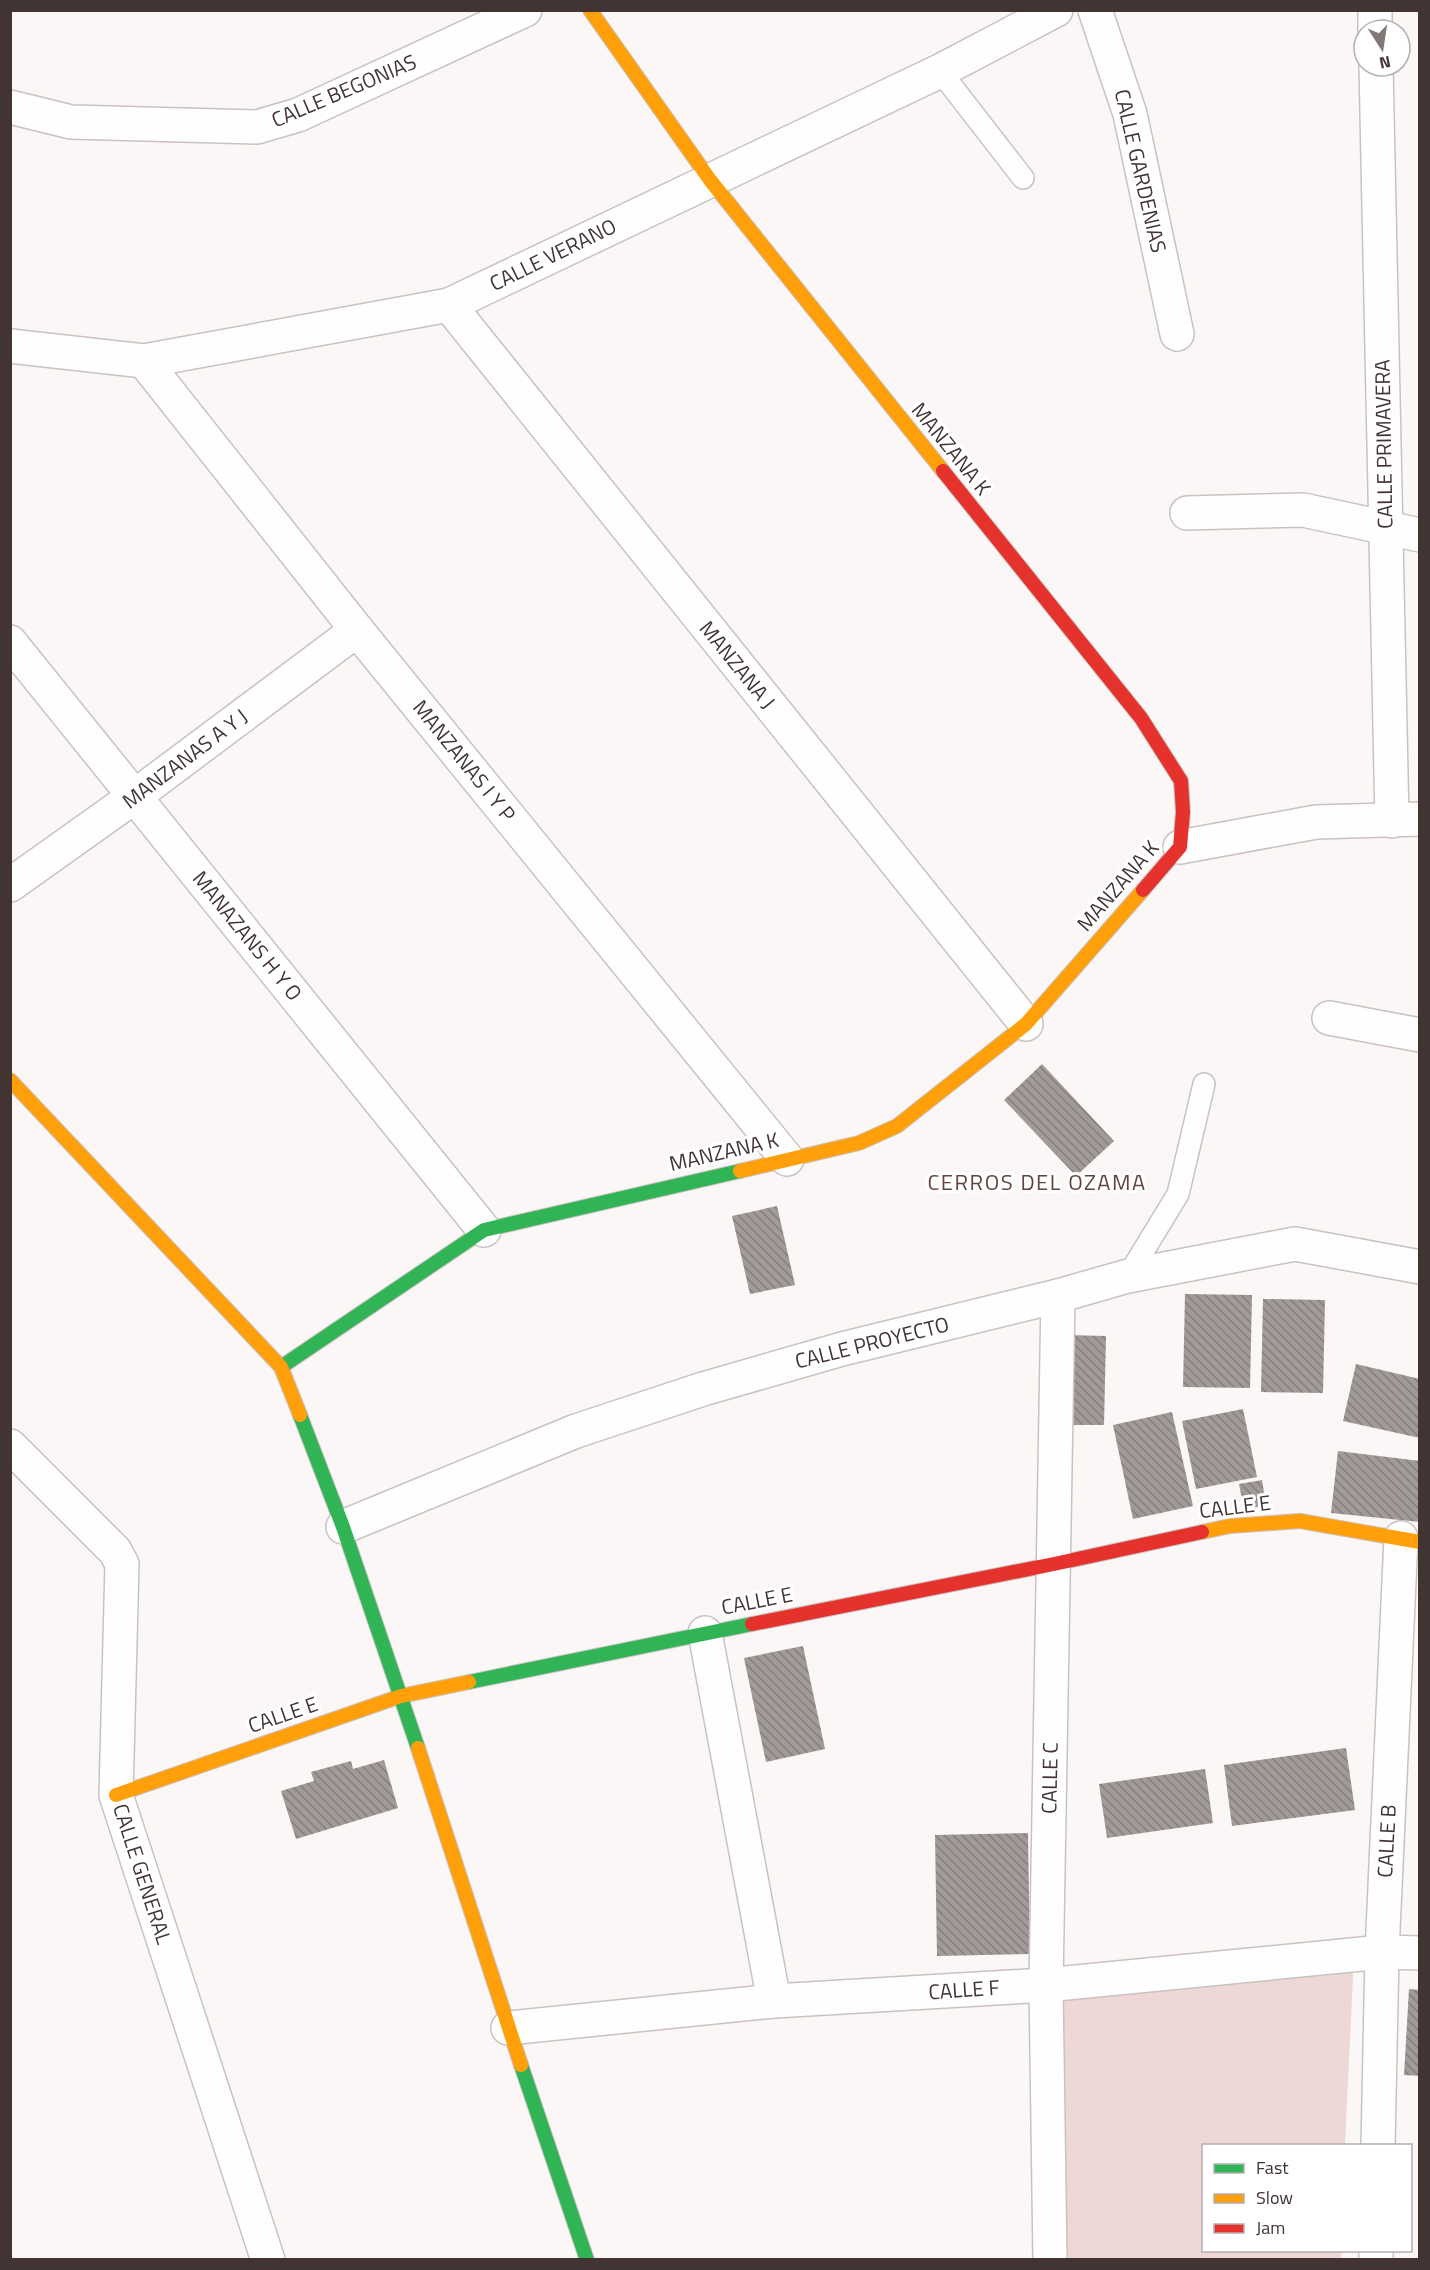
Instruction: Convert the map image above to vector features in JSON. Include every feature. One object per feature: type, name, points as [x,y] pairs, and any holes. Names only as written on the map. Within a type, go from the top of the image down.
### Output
[{"type":"street","name":"CALLE BEGONIAS","points":[[10,107],[70,122],[257,127],[298,115],[525,10]]},
{"type":"street","name":"MANZANA K","points":[[281,1367],[484,1230],[859,1143],[897,1126],[1026,1024],[1180,847],[1183,812],[1181,781],[1141,718],[710,180],[590,10]]},
{"type":"street","name":"CALLE VERANO","points":[[10,346],[144,361],[449,305],[940,71],[1056,10]]},
{"type":"street","name":"CALLE GARDENIAS","points":[[1095,10],[1130,114],[1176,334]]},
{"type":"street","name":"CALLE PRIMAVERA","points":[[1376,78],[1386,528],[1406,820]]},
{"type":"street","name":"MANZANA J","points":[[449,305],[1026,1024]]},
{"type":"street","name":"MANZANAS I Y P","points":[[144,361],[357,630],[787,1159]]},
{"type":"street","points":[[1187,513],[1303,510],[1419,535]]},
{"type":"street","name":"MANZANAS A Y J","points":[[10,885],[135,796],[357,630]]},
{"type":"street","name":"MANAZANS H Y O","points":[[10,642],[484,1230]]},
{"type":"street","points":[[1180,847],[1316,822],[1406,820]]},
{"type":"street","points":[[1329,1018],[1419,1035]]},
{"type":"street","points":[[10,1080],[281,1367],[343,1527],[401,1695],[508,2028],[587,2259]]},
{"type":"street","name":"CALLE PROYECTO","points":[[343,1527],[576,1431],[674,1398],[842,1349],[1058,1296],[1128,1276],[1296,1244],[1419,1267]]},
{"type":"street","name":"CALLE C","points":[[1050,2259],[1046,1984],[1058,1296]]},
{"type":"street","name":"CALLE GENERAL","points":[[10,1446],[115,1551],[122,1564],[116,1796],[268,2259]]},
{"type":"street","name":"CALLE E","points":[[116,1796],[401,1695],[1054,1564],[1230,1526],[1300,1521],[1410,1540]]},
{"type":"street","name":"CALLE B","points":[[1378,2144],[1382,1952],[1410,1540]]},
{"type":"street","points":[[705,1633],[774,2001]]},
{"type":"street","name":"CALLE F","points":[[508,2028],[774,2001],[1046,1984],[1382,1952],[1419,1953]]},
{"type":"lane","points":[[940,71],[1023,178]]},
{"type":"lane","points":[[1128,1276],[1178,1194],[1204,1084]]},
{"type":"shaded area","points":[[1354,1956],[1345,2144],[1202,2144],[1202,2252],[1341,2252],[1341,2259],[1033,2260],[1040,1993]]},
{"type":"building","points":[[1042,1064],[1114,1141],[1076,1176],[1004,1100]]},
{"type":"building","points":[[777,1206],[795,1285],[750,1294],[732,1216]]},
{"type":"building","points":[[1185,1294],[1252,1295],[1250,1388],[1183,1387]]},
{"type":"building","points":[[1263,1299],[1325,1300],[1323,1393],[1261,1392]]},
{"type":"building","points":[[1066,1335],[1106,1336],[1104,1425],[1064,1425]]},
{"type":"building","points":[[1356,1364],[1420,1379],[1420,1438],[1343,1421]]},
{"type":"building","points":[[1243,1409],[1257,1477],[1196,1489],[1182,1421]]},
{"type":"building","points":[[1172,1412],[1193,1506],[1133,1519],[1113,1425]]},
{"type":"building","points":[[1338,1451],[1420,1461],[1420,1522],[1331,1513]]},
{"type":"building","points":[[1262,1480],[1266,1505],[1244,1510],[1239,1484]]},
{"type":"building","points":[[803,1646],[825,1749],[766,1762],[744,1658]]},
{"type":"building","points":[[1346,1748],[1355,1810],[1232,1826],[1224,1765]]},
{"type":"building","points":[[384,1760],[398,1808],[296,1839],[281,1791],[314,1781],[311,1772],[351,1761],[353,1769]]},
{"type":"building","points":[[1205,1769],[1213,1823],[1107,1838],[1099,1784]]},
{"type":"building","points":[[1028,1833],[1030,1954],[937,1956],[935,1835]]},
{"type":"building","points":[[1409,1989],[1420,1990],[1420,2076],[1404,2075]]},
{"type":"traffic: fast","points":[[281,1367],[484,1230],[740,1171]]},
{"type":"traffic: fast","points":[[300,1415],[343,1527],[418,1748]]},
{"type":"traffic: fast","points":[[469,1682],[752,1624]]},
{"type":"traffic: fast","points":[[521,2065],[587,2260]]},
{"type":"traffic: slow","points":[[590,10],[710,180],[943,471]]},
{"type":"traffic: slow","points":[[740,1171],[859,1143],[897,1126],[1026,1024],[1143,890]]},
{"type":"traffic: slow","points":[[10,1080],[281,1367],[300,1415]]},
{"type":"traffic: slow","points":[[1202,1532],[1230,1526],[1300,1521],[1420,1542]]},
{"type":"traffic: slow","points":[[116,1795],[401,1696],[469,1682]]},
{"type":"traffic: slow","points":[[418,1748],[521,2065]]},
{"type":"traffic: jam","points":[[943,471],[1141,718],[1181,781],[1183,812],[1180,847],[1143,890]]},
{"type":"traffic: jam","points":[[752,1624],[1202,1532]]},
{"type":"district","name":"CERROS DEL OZAMA","points":[[1037,1182]]}]
